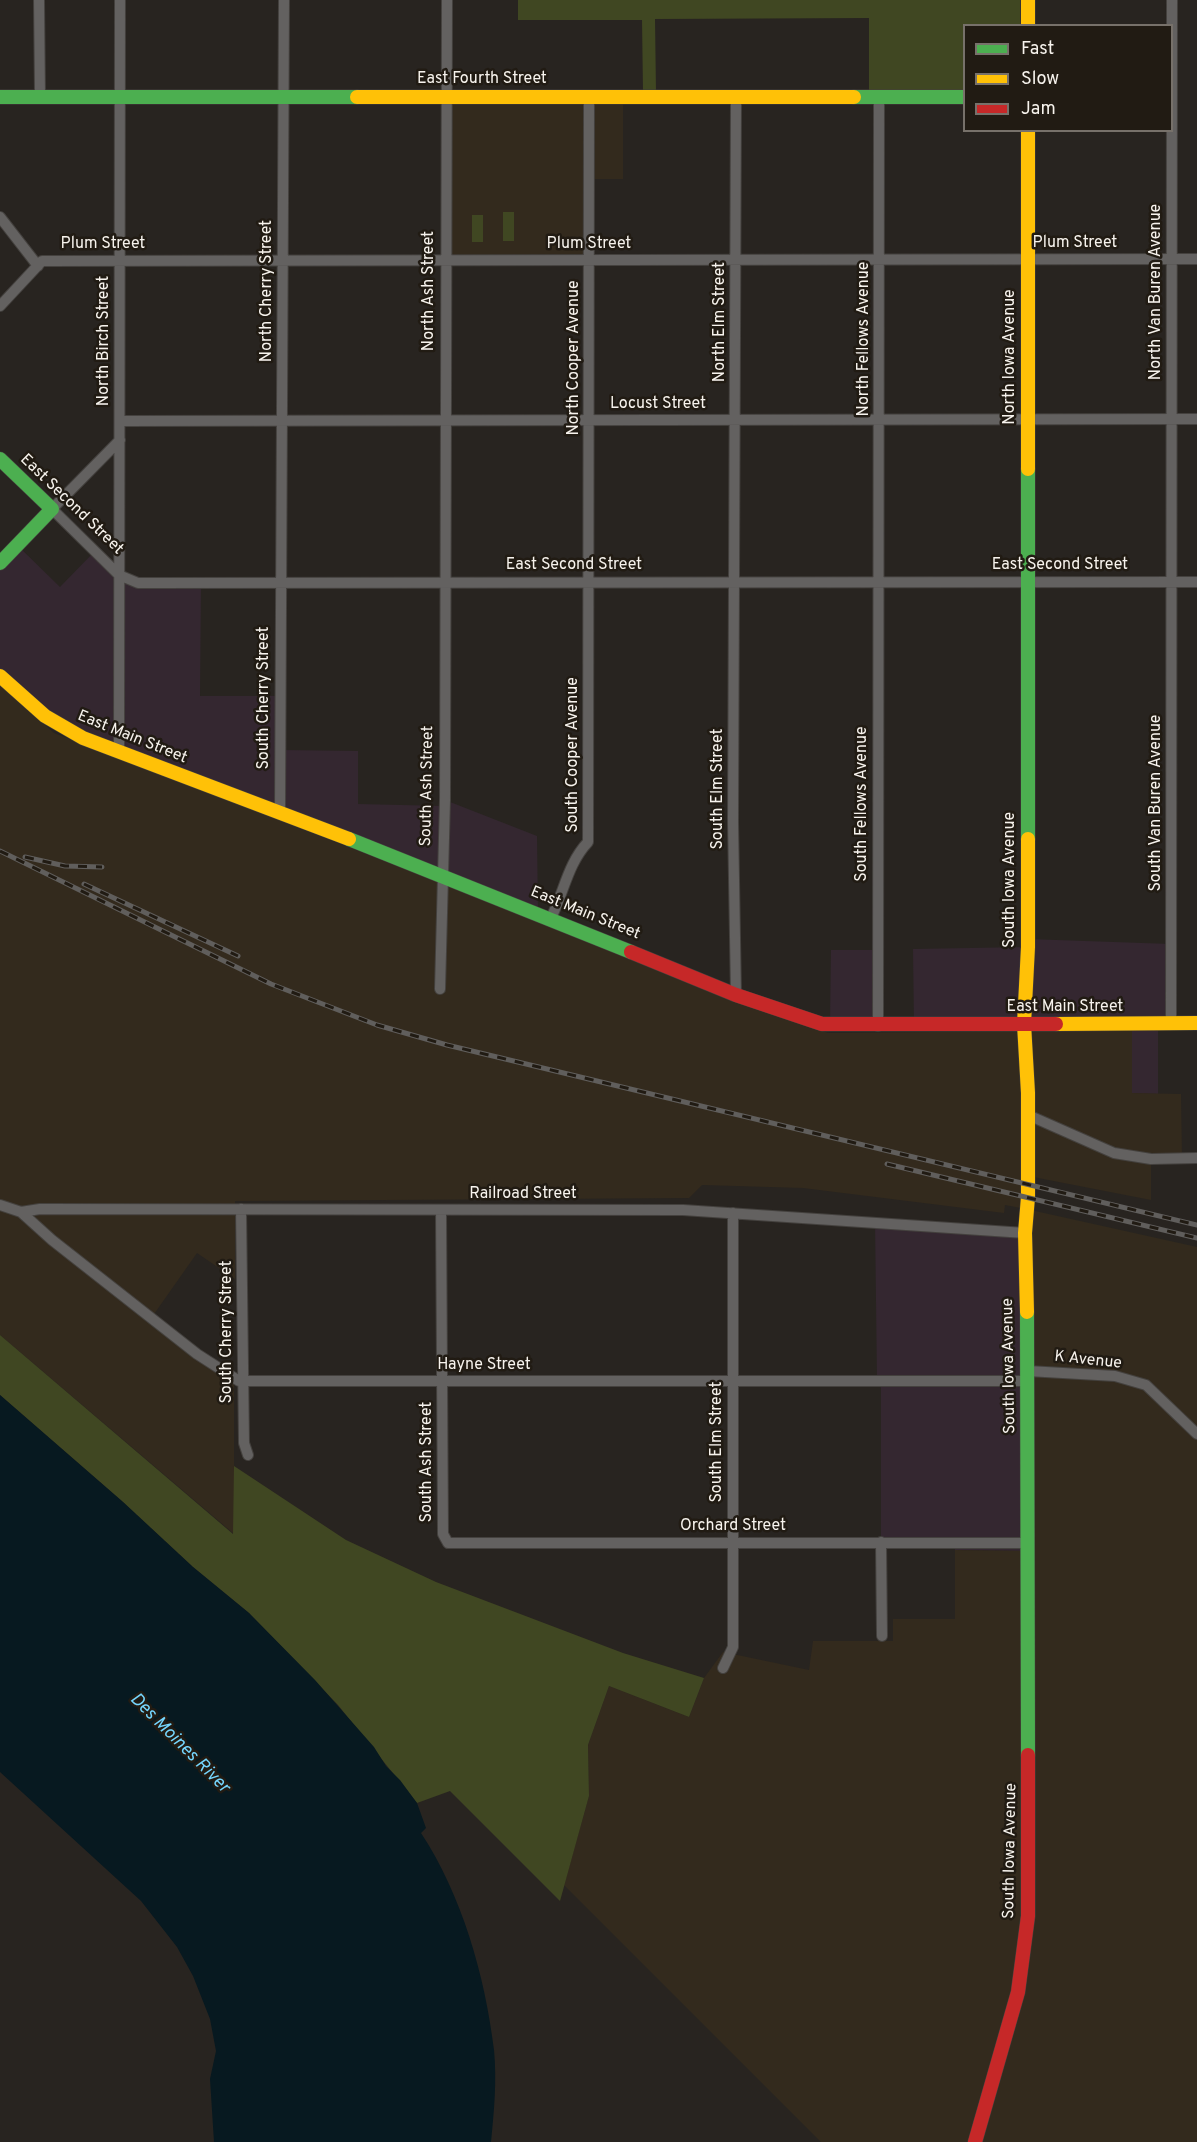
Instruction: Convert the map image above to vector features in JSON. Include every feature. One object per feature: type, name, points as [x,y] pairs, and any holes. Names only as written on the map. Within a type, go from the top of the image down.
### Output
[{"type":"main road","points":[[1028,0],[1028,24]]},
{"type":"main road","name":"East Fourth Street","points":[[0,97],[963,97]]},
{"type":"main road","name":"North Iowa Avenue","points":[[1028,132],[1028,583]]},
{"type":"main road","name":"East Second Street","points":[[0,459],[52,509]]},
{"type":"main road","points":[[0,563],[52,509]]},
{"type":"main road","name":"South Iowa Avenue","points":[[975,2142],[1018,1992],[1028,1916],[1028,1376],[1025,1233],[1028,1197],[1028,1114],[1024,1024],[1028,947],[1028,583]]},
{"type":"main road","name":"East Main Street","points":[[0,676],[21,697],[56,723],[119,752],[441,874],[736,995],[822,1024],[878,1026],[1197,1023]]},
{"type":"street","points":[[39,0],[40,97]]},
{"type":"street","name":"North Birch Street","points":[[119,752],[120,0]]},
{"type":"street","name":"North Cherry Street","points":[[282,582],[284,0]]},
{"type":"street","name":"North Ash Street","points":[[444,583],[447,0]]},
{"type":"street","name":"North Van Buren Avenue","points":[[1172,0],[1172,24]]},
{"type":"street","name":"North Cooper Avenue","points":[[589,97],[590,582]]},
{"type":"street","name":"North Elm Street","points":[[736,97],[736,583]]},
{"type":"street","name":"North Fellows Avenue","points":[[879,97],[880,582]]},
{"type":"street","name":"North Van Buren Avenue","points":[[1172,132],[1172,583]]},
{"type":"street","points":[[0,217],[38,266],[0,306]]},
{"type":"street","name":"Plum Street","points":[[38,266],[42,261],[120,260],[1197,259]]},
{"type":"street","name":"Locust Street","points":[[120,421],[1197,419]]},
{"type":"street","points":[[52,509],[120,440]]},
{"type":"street","name":"East Second Street","points":[[52,509],[119,575],[138,583],[1197,582]]},
{"type":"street","name":"South Cherry Street","points":[[279,813],[282,582]]},
{"type":"street","name":"South Cooper Avenue","points":[[551,918],[563,892],[571,865],[588,842],[590,582]]},
{"type":"street","name":"South Fellows Avenue","points":[[878,1026],[877,766],[880,582]]},
{"type":"street","name":"South Ash Street","points":[[440,989],[441,874],[445,800],[444,583]]},
{"type":"street","name":"South Elm Street","points":[[736,583],[733,833],[736,995]]},
{"type":"street","name":"South Van Buren Avenue","points":[[1171,1023],[1172,583]]},
{"type":"street","points":[[1028,1114],[1114,1153],[1151,1159],[1197,1158]]},
{"type":"street","points":[[0,1205],[21,1212],[52,1240],[197,1354],[243,1381]]},
{"type":"street","name":"Railroad Street","points":[[21,1212],[40,1209],[674,1210],[1025,1233]]},
{"type":"street","name":"South Cherry Street","points":[[241,1209],[244,1443],[248,1455]]},
{"type":"street","name":"South Ash Street","points":[[441,1209],[443,1534]]},
{"type":"street","name":"South Elm Street","points":[[723,1668],[734,1647],[733,1213]]},
{"type":"street","name":"Hayne Street","points":[[243,1381],[733,1380],[1028,1376]]},
{"type":"street","name":"K Avenue","points":[[1028,1376],[1115,1376],[1146,1385],[1197,1434]]},
{"type":"street","name":"Orchard Street","points":[[443,1534],[448,1543],[1028,1543]]},
{"type":"street","points":[[881,1542],[882,1636]]},
{"type":"shaded area","points":[[446,97],[623,97],[623,179],[590,179],[590,259],[446,260]]},
{"type":"shaded area","points":[[17,545],[60,587],[95,551],[138,583],[201,583],[200,696],[280,696],[280,750],[358,751],[358,804],[444,806],[445,800],[537,836],[538,913],[83,738],[0,676],[0,563]]},
{"type":"shaded area","points":[[0,684],[54,733],[828,1033],[1132,1030],[1132,1093],[1181,1094],[1182,1158],[1151,1159],[1151,1200],[1028,1176],[1026,1209],[1005,1205],[1004,1213],[803,1188],[702,1185],[689,1198],[235,1201],[235,1279],[197,1253],[152,1317],[234,1378],[234,1534],[0,1335]]},
{"type":"shaded area","points":[[1028,939],[1171,944],[1171,1023],[1158,1024],[1158,1094],[1132,1093],[1132,1024],[914,1026],[913,949],[1027,947]]},
{"type":"shaded area","points":[[831,950],[879,950],[878,1026],[830,1024]]},
{"type":"shaded area","points":[[1026,1209],[1197,1247],[1197,2142],[821,2142],[564,1885],[589,1796],[588,1745],[609,1686],[689,1717],[704,1678],[723,1652],[809,1670],[813,1641],[893,1641],[893,1619],[955,1619],[955,1550],[1028,1551]]},
{"type":"shaded area","points":[[875,1221],[1025,1233],[1028,1551],[955,1550],[955,1543],[881,1542],[881,1388],[877,1381]]},
{"type":"green space","points":[[518,0],[1020,0],[1020,24],[963,24],[963,93],[869,93],[869,18],[655,19],[656,92],[643,92],[642,20],[518,20]]},
{"type":"green space","points":[[503,212],[514,212],[514,241],[503,241]]},
{"type":"green space","points":[[472,215],[483,215],[483,242],[472,242]]},
{"type":"green space","points":[[0,1335],[233,1534],[234,1466],[346,1540],[436,1582],[623,1653],[704,1678],[689,1717],[609,1686],[588,1745],[589,1796],[560,1901],[450,1791],[417,1803],[338,1705],[249,1613],[193,1567],[123,1502],[0,1395]]},
{"type":"water","name":"Des Moines River","points":[[0,1395],[123,1502],[193,1567],[249,1613],[315,1680],[374,1747],[386,1766],[417,1803],[426,1828],[421,1833],[436,1857],[460,1909],[485,1994],[495,2062],[491,2142],[214,2142],[210,2079],[216,2051],[210,2019],[193,1976],[177,1947],[141,1901],[0,1772]]},
{"type":"railway","points":[[0,851],[271,984],[377,1025],[447,1045],[1197,1225]]},
{"type":"railway","points":[[25,857],[65,866],[102,867]]},
{"type":"railway","points":[[84,884],[238,956]]},
{"type":"railway","points":[[887,1164],[1197,1238]]},
{"type":"traffic: fast","points":[[0,97],[357,97]]},
{"type":"traffic: fast","points":[[854,97],[963,97]]},
{"type":"traffic: fast","points":[[0,459],[52,509],[0,563]]},
{"type":"traffic: fast","points":[[1028,469],[1028,839]]},
{"type":"traffic: fast","points":[[349,839],[631,952]]},
{"type":"traffic: fast","points":[[1027,1312],[1028,1755]]},
{"type":"traffic: slow","points":[[1028,0],[1028,24]]},
{"type":"traffic: slow","points":[[357,97],[854,97]]},
{"type":"traffic: slow","points":[[1028,132],[1028,469]]},
{"type":"traffic: slow","points":[[0,676],[45,716],[83,738],[349,839]]},
{"type":"traffic: slow","points":[[1027,1312],[1025,1233],[1028,1197],[1028,1093],[1024,1024],[1028,947],[1028,839]]},
{"type":"traffic: slow","points":[[1056,1024],[1197,1023]]},
{"type":"traffic: jam","points":[[631,952],[736,995],[822,1024],[1056,1024]]},
{"type":"traffic: jam","points":[[975,2142],[1018,1992],[1028,1916],[1028,1755]]}]
